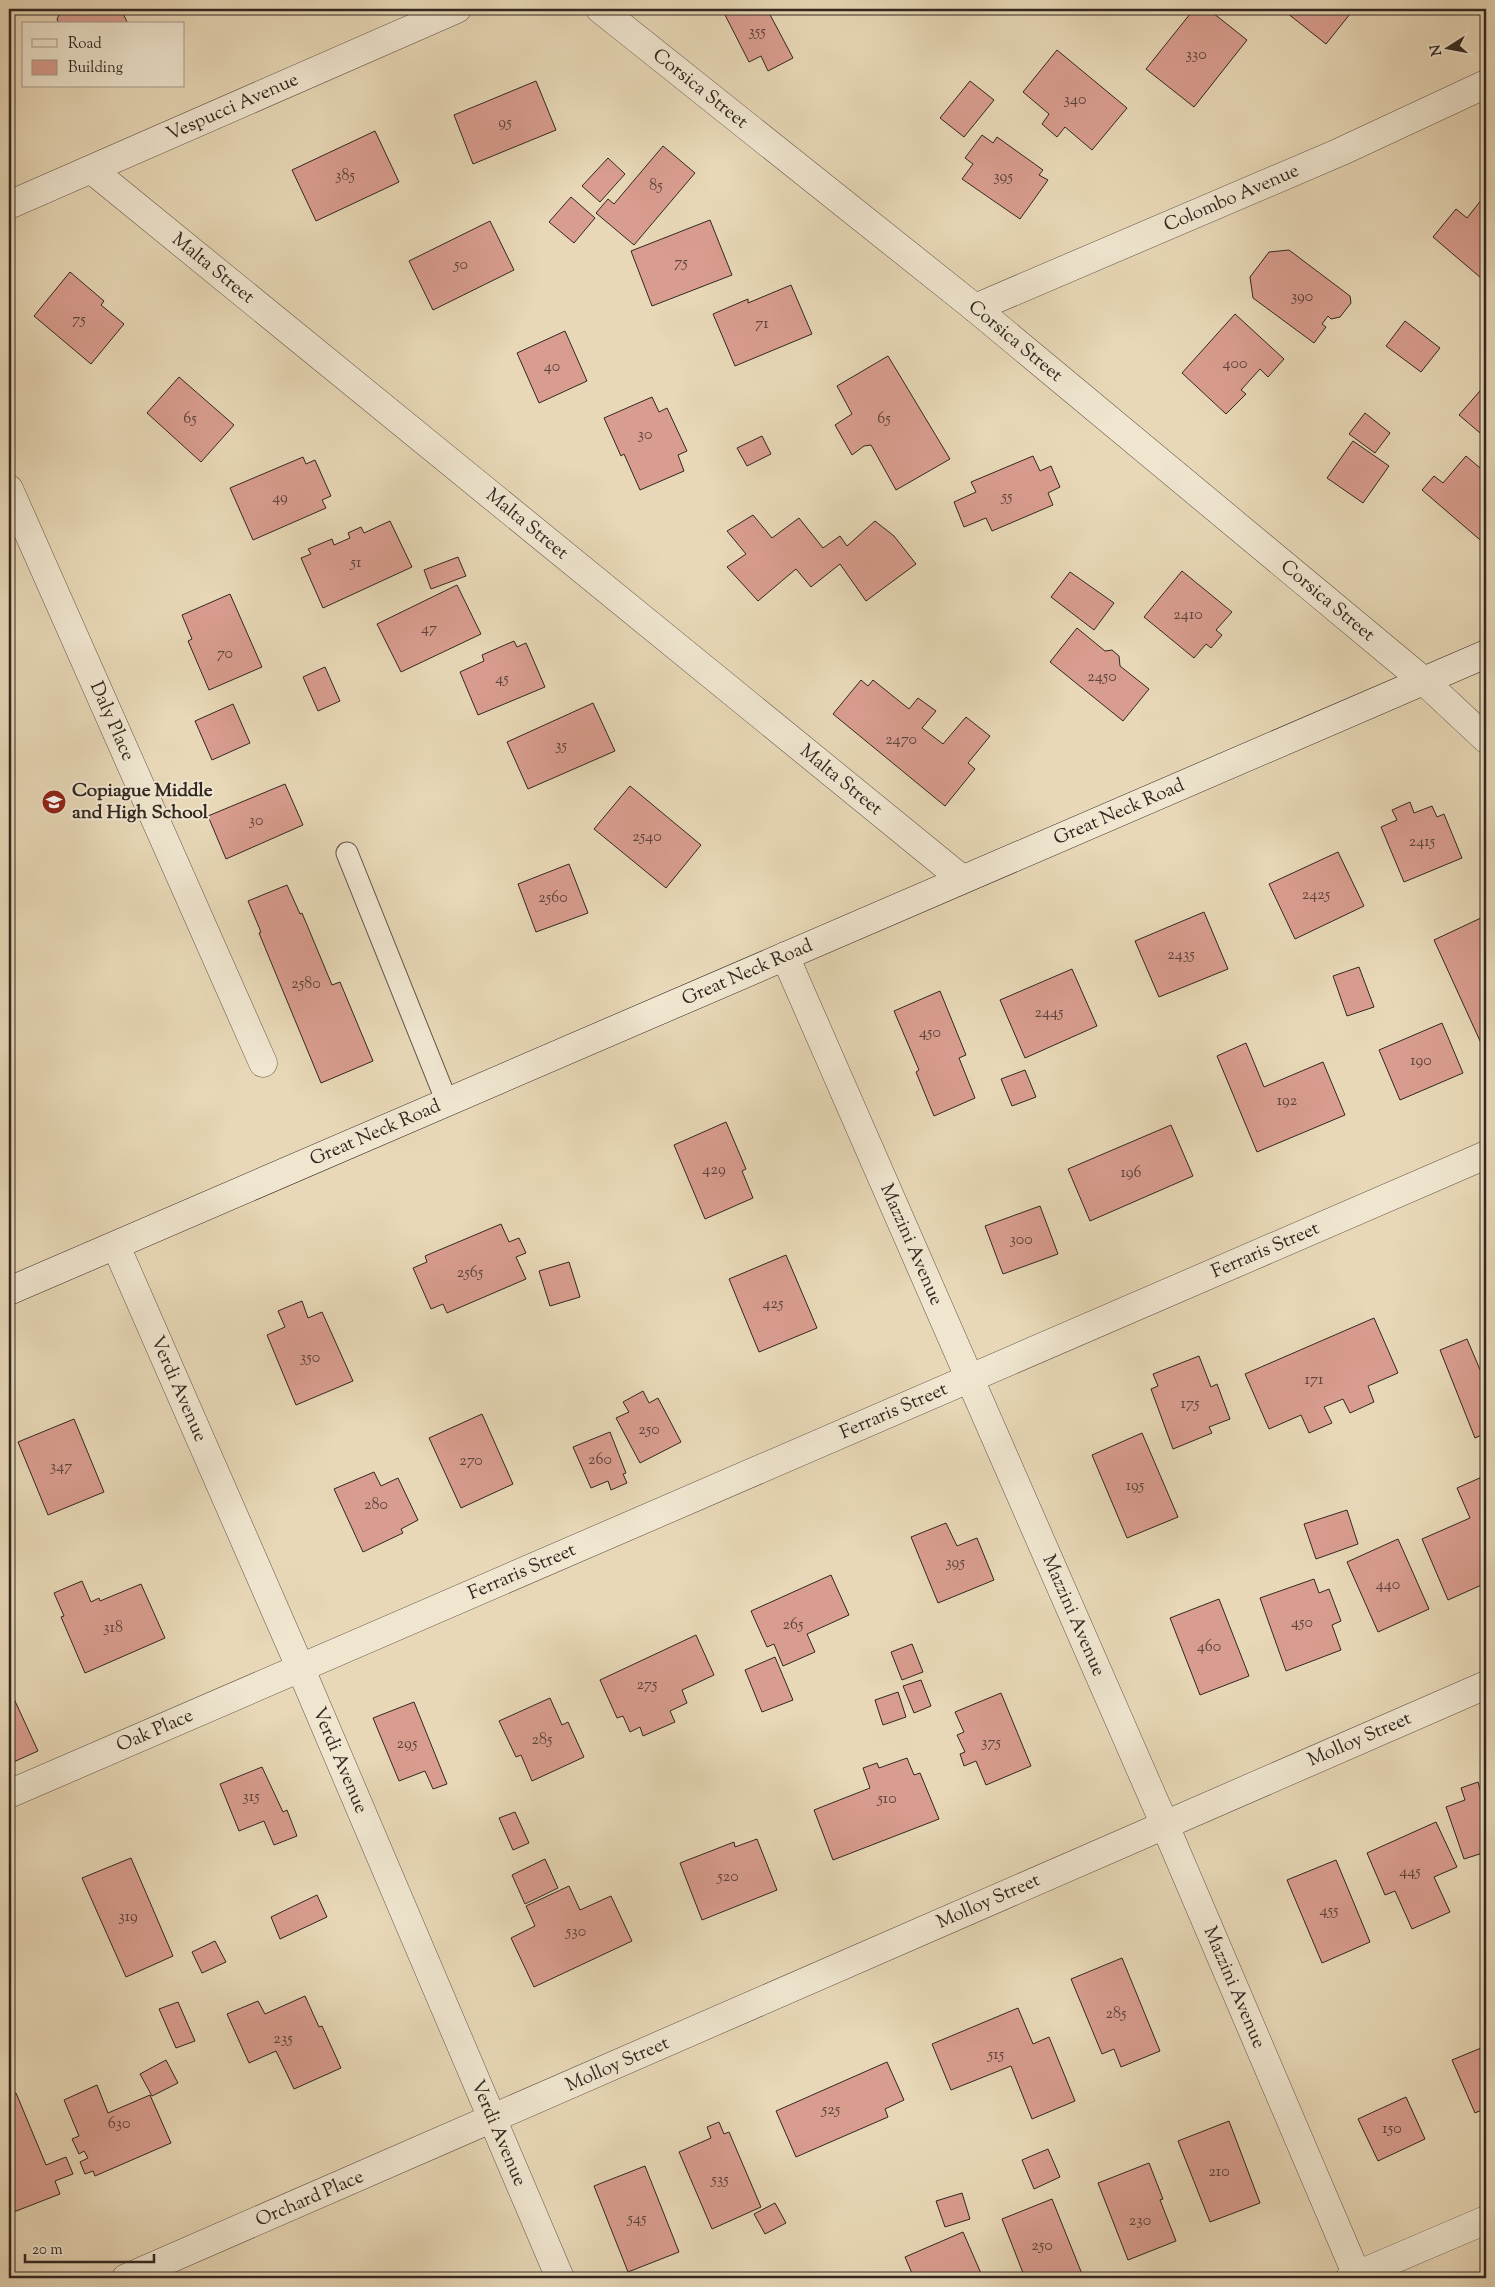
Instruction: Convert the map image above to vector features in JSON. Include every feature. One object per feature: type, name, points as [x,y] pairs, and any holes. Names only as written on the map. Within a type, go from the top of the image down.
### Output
[{"type":"street","name":"Vespucci Avenue","points":[[9,206],[457,9]]},
{"type":"street","name":"Corsica Street","points":[[600,9],[974,308],[1425,682],[1486,739]]},
{"type":"street","name":"Colombo Avenue","points":[[974,308],[1340,152],[1486,84]]},
{"type":"street","name":"Malta Street","points":[[92,170],[962,879]]},
{"type":"street","name":"Daly Place","points":[[9,489],[263,1063]]},
{"type":"street","name":"Great Neck Road","points":[[9,1291],[962,879],[1425,682],[1486,654]]},
{"type":"street","name":"Mazzini Avenue","points":[[785,956],[1164,1823],[1355,2277]]},
{"type":"street","name":"Ferraris Street","points":[[300,1667],[970,1380],[1486,1155]]},
{"type":"street","name":"Verdi Avenue","points":[[116,1246],[300,1667],[560,2278]]},
{"type":"street","name":"Oak Place","points":[[9,1794],[300,1667]]},
{"type":"street","name":"Molloy Street","points":[[493,2121],[1164,1823],[1486,1684]]},
{"type":"street","name":"Orchard Place","points":[[126,2278],[493,2121]]},
{"type":"street","points":[[1355,2277],[1486,2220]]},
{"type":"lane","points":[[347,853],[447,1102]]},
{"type":"building","points":[[62,9],[121,9],[127,22],[58,22],[57,19]]},
{"type":"building","points":[[722,9],[767,9],[793,58],[768,71],[761,56],[749,62]]},
{"type":"building","points":[[1194,9],[1208,9],[1247,40],[1194,107],[1146,69]]},
{"type":"building","points":[[1282,9],[1354,9],[1326,44]]},
{"type":"building","points":[[1057,50],[1127,108],[1092,150],[1065,127],[1057,137],[1042,124],[1049,114],[1023,92]]},
{"type":"building","points":[[536,81],[556,130],[473,164],[454,115]]},
{"type":"building","points":[[970,81],[994,100],[964,137],[940,118]]},
{"type":"building","points":[[375,131],[399,182],[316,221],[292,170]]},
{"type":"building","points":[[982,135],[993,143],[997,137],[1043,170],[1039,175],[1048,180],[1020,219],[962,179],[973,164],[965,158]]},
{"type":"building","points":[[663,146],[695,173],[634,245],[596,213],[608,199],[614,204]]},
{"type":"building","points":[[608,158],[625,174],[600,202],[582,186]]},
{"type":"building","points":[[1486,194],[1486,271],[1481,278],[1433,237],[1456,209],[1467,218]]},
{"type":"building","points":[[571,197],[595,218],[574,243],[549,222]]},
{"type":"building","points":[[710,220],[732,275],[652,306],[631,251]]},
{"type":"building","points":[[490,221],[514,270],[433,310],[409,261]]},
{"type":"building","points":[[1289,250],[1350,296],[1351,303],[1340,317],[1331,319],[1328,316],[1322,324],[1326,327],[1314,343],[1253,298],[1250,277],[1269,252]]},
{"type":"building","points":[[70,272],[104,301],[101,305],[124,324],[91,364],[34,316]]},
{"type":"building","points":[[791,285],[812,334],[735,366],[713,314],[748,299],[748,303]]},
{"type":"building","points":[[1235,314],[1284,359],[1268,377],[1260,369],[1241,390],[1246,394],[1226,414],[1182,373]]},
{"type":"building","points":[[1405,321],[1440,348],[1421,372],[1386,346]]},
{"type":"building","points":[[565,331],[587,381],[539,403],[517,353]]},
{"type":"building","points":[[888,356],[950,459],[896,490],[871,445],[864,446],[852,455],[835,425],[852,414],[837,386]]},
{"type":"building","points":[[179,377],[234,425],[201,462],[147,413]]},
{"type":"building","points":[[1486,384],[1486,438],[1459,415]]},
{"type":"building","points":[[652,397],[659,412],[667,408],[687,451],[678,455],[684,471],[640,490],[624,454],[621,456],[604,418]]},
{"type":"building","points":[[1365,413],[1390,433],[1375,453],[1349,434]]},
{"type":"building","points":[[762,436],[771,454],[747,466],[737,448]]},
{"type":"building","points":[[1353,441],[1389,466],[1363,503],[1327,478]]},
{"type":"building","points":[[1033,456],[1040,471],[1051,466],[1060,487],[1048,493],[1053,505],[992,531],[986,518],[964,527],[954,502],[976,492],[971,482]]},
{"type":"building","points":[[1466,456],[1486,473],[1486,545],[1422,490],[1434,476],[1443,483]]},
{"type":"building","points":[[303,457],[306,464],[315,460],[331,496],[322,500],[326,508],[253,540],[230,488]]},
{"type":"building","points":[[753,515],[772,538],[799,518],[823,548],[840,536],[847,546],[875,521],[894,536],[916,564],[866,601],[840,564],[811,587],[796,569],[758,601],[727,567],[746,554],[727,531]]},
{"type":"building","points":[[390,521],[412,567],[323,608],[301,558],[311,554],[308,549],[332,539],[334,545],[350,538],[348,533],[361,527],[364,533]]},
{"type":"building","points":[[458,557],[466,576],[431,589],[424,570]]},
{"type":"building","points":[[1182,571],[1232,612],[1216,630],[1222,635],[1211,648],[1206,644],[1194,658],[1144,617]]},
{"type":"building","points":[[1070,572],[1114,603],[1094,630],[1051,597]]},
{"type":"building","points":[[457,585],[481,634],[401,672],[377,624]]},
{"type":"building","points":[[230,594],[262,667],[209,690],[188,641],[192,639],[182,615]]},
{"type":"building","points":[[1077,628],[1105,651],[1112,650],[1119,656],[1120,666],[1149,689],[1123,721],[1050,662]]},
{"type":"building","points":[[514,641],[517,647],[526,643],[545,687],[478,715],[460,672],[484,661],[482,655]]},
{"type":"building","points":[[325,667],[340,701],[318,711],[303,677]]},
{"type":"building","points":[[861,680],[868,686],[873,680],[909,709],[918,698],[936,711],[922,728],[943,744],[966,717],[990,736],[968,763],[975,769],[945,806],[833,714]]},
{"type":"building","points":[[593,703],[615,751],[528,789],[507,742]]},
{"type":"building","points":[[233,704],[250,743],[212,760],[195,721]]},
{"type":"building","points":[[285,784],[303,825],[226,859],[208,816]]},
{"type":"building","points":[[630,786],[701,845],[666,888],[594,829]]},
{"type":"building","points":[[1410,802],[1414,813],[1432,806],[1437,817],[1444,814],[1462,858],[1404,882],[1381,827],[1397,820],[1392,810]]},
{"type":"building","points":[[1338,852],[1364,906],[1295,939],[1269,884]]},
{"type":"building","points":[[569,864],[588,913],[536,932],[518,884]]},
{"type":"building","points":[[287,885],[300,914],[302,913],[332,985],[340,982],[373,1061],[321,1083],[259,933],[261,932],[248,901]]},
{"type":"building","points":[[1204,912],[1228,969],[1159,997],[1135,941]]},
{"type":"building","points":[[1483,917],[1486,924],[1486,1054],[1434,940]]},
{"type":"building","points":[[1359,967],[1374,1007],[1347,1016],[1333,976]]},
{"type":"building","points":[[1072,969],[1097,1026],[1025,1058],[1000,1000]]},
{"type":"building","points":[[940,991],[966,1055],[959,1058],[975,1098],[934,1116],[916,1072],[919,1070],[894,1011]]},
{"type":"building","points":[[1442,1023],[1463,1073],[1400,1100],[1379,1050]]},
{"type":"building","points":[[1246,1043],[1264,1087],[1323,1062],[1345,1115],[1257,1152],[1217,1056]]},
{"type":"building","points":[[1025,1070],[1036,1097],[1012,1106],[1001,1079]]},
{"type":"building","points":[[726,1122],[746,1169],[742,1171],[753,1198],[705,1219],[674,1145]]},
{"type":"building","points":[[1171,1125],[1193,1176],[1090,1221],[1068,1169]]},
{"type":"building","points":[[1040,1206],[1058,1254],[1003,1274],[985,1226]]},
{"type":"building","points":[[501,1224],[509,1242],[519,1238],[526,1253],[516,1257],[526,1279],[447,1313],[443,1304],[431,1309],[413,1268],[427,1262],[425,1256]]},
{"type":"building","points":[[786,1255],[817,1328],[759,1352],[729,1279]]},
{"type":"building","points":[[569,1262],[580,1297],[550,1306],[539,1271]]},
{"type":"building","points":[[302,1301],[308,1318],[322,1312],[353,1381],[296,1405],[267,1335],[285,1327],[278,1311]]},
{"type":"building","points":[[1374,1318],[1398,1373],[1368,1386],[1374,1402],[1350,1413],[1343,1399],[1324,1407],[1332,1423],[1309,1433],[1301,1415],[1269,1429],[1245,1374]]},
{"type":"building","points":[[1467,1339],[1481,1372],[1486,1370],[1486,1433],[1475,1438],[1440,1350]]},
{"type":"building","points":[[1199,1356],[1211,1387],[1217,1384],[1230,1419],[1209,1427],[1212,1433],[1173,1449],[1151,1389],[1158,1386],[1153,1374]]},
{"type":"building","points":[[643,1391],[649,1403],[658,1398],[681,1442],[640,1463],[616,1418],[629,1412],[623,1402]]},
{"type":"building","points":[[482,1414],[513,1484],[461,1508],[429,1438]]},
{"type":"building","points":[[74,1419],[104,1492],[48,1515],[18,1442]]},
{"type":"building","points":[[610,1432],[626,1473],[623,1474],[627,1483],[611,1490],[608,1481],[591,1488],[573,1447]]},
{"type":"building","points":[[1142,1433],[1178,1517],[1127,1538],[1092,1455]]},
{"type":"building","points":[[374,1472],[381,1486],[398,1478],[418,1520],[401,1529],[403,1533],[363,1552],[334,1489]]},
{"type":"building","points":[[1482,1477],[1486,1486],[1486,1517],[1480,1519],[1486,1532],[1486,1583],[1448,1600],[1422,1539],[1470,1518],[1457,1488]]},
{"type":"building","points":[[1347,1510],[1358,1544],[1316,1559],[1304,1524]]},
{"type":"building","points":[[946,1523],[957,1546],[977,1538],[994,1580],[938,1603],[911,1537]]},
{"type":"building","points":[[1398,1539],[1429,1609],[1378,1632],[1347,1562]]},
{"type":"building","points":[[831,1575],[849,1615],[807,1634],[815,1652],[783,1666],[774,1644],[767,1647],[751,1611]]},
{"type":"building","points":[[1314,1579],[1319,1593],[1329,1589],[1341,1621],[1332,1625],[1341,1650],[1286,1671],[1260,1598]]},
{"type":"building","points":[[82,1581],[91,1602],[99,1598],[100,1601],[141,1584],[165,1638],[85,1673],[61,1617],[64,1616],[54,1593]]},
{"type":"building","points":[[1219,1599],[1249,1676],[1200,1695],[1170,1618]]},
{"type":"building","points":[[696,1635],[714,1675],[682,1690],[687,1703],[670,1711],[675,1722],[643,1736],[640,1727],[630,1732],[623,1716],[617,1718],[600,1680]]},
{"type":"building","points":[[912,1644],[923,1672],[902,1680],[891,1652]]},
{"type":"building","points":[[775,1657],[793,1700],[762,1712],[745,1670]]},
{"type":"building","points":[[921,1680],[931,1706],[914,1713],[903,1686]]},
{"type":"building","points":[[9,1688],[38,1751],[9,1764]]},
{"type":"building","points":[[898,1692],[906,1717],[883,1725],[875,1700]]},
{"type":"building","points":[[1001,1693],[1031,1766],[986,1785],[976,1761],[964,1766],[960,1754],[965,1752],[957,1735],[964,1732],[955,1712]]},
{"type":"building","points":[[550,1698],[562,1725],[568,1722],[584,1757],[532,1781],[521,1755],[516,1757],[499,1721]]},
{"type":"building","points":[[414,1702],[447,1784],[433,1789],[425,1771],[399,1781],[373,1718]]},
{"type":"building","points":[[907,1758],[914,1775],[920,1773],[939,1819],[833,1860],[814,1810],[870,1788],[863,1768],[877,1763],[879,1768]]},
{"type":"building","points":[[262,1767],[283,1812],[287,1810],[297,1836],[274,1845],[264,1821],[239,1831],[220,1784]]},
{"type":"building","points":[[1478,1782],[1481,1793],[1486,1791],[1486,1852],[1464,1859],[1446,1807],[1465,1800],[1461,1788]]},
{"type":"building","points":[[515,1812],[529,1843],[513,1850],[499,1818]]},
{"type":"building","points":[[1436,1822],[1457,1867],[1434,1877],[1450,1912],[1412,1929],[1395,1891],[1385,1895],[1367,1853]]},
{"type":"building","points":[[757,1839],[777,1890],[702,1920],[680,1863],[734,1842],[735,1847]]},
{"type":"building","points":[[131,1858],[173,1956],[126,1977],[82,1878]]},
{"type":"building","points":[[545,1859],[558,1888],[525,1904],[512,1875]]},
{"type":"building","points":[[1336,1860],[1370,1942],[1322,1963],[1287,1880]]},
{"type":"building","points":[[569,1886],[580,1910],[611,1896],[632,1941],[534,1987],[511,1938],[535,1926],[526,1906]]},
{"type":"building","points":[[317,1895],[327,1917],[280,1939],[271,1917]]},
{"type":"building","points":[[215,1941],[226,1962],[202,1973],[192,1952]]},
{"type":"building","points":[[1122,1958],[1160,2051],[1121,2067],[1114,2049],[1102,2054],[1071,1979]]},
{"type":"building","points":[[305,1996],[319,2027],[322,2026],[341,2068],[294,2089],[276,2051],[249,2063],[227,2014],[258,2001],[265,2014]]},
{"type":"building","points":[[178,2002],[195,2041],[176,2048],[159,2009]]},
{"type":"building","points":[[1018,2008],[1033,2044],[1049,2037],[1075,2101],[1032,2119],[1011,2066],[951,2090],[932,2044]]},
{"type":"building","points":[[1486,2046],[1486,2108],[1475,2113],[1452,2060]]},
{"type":"building","points":[[166,2060],[178,2083],[152,2096],[140,2074]]},
{"type":"building","points":[[887,2062],[904,2100],[885,2109],[888,2117],[796,2157],[776,2111]]},
{"type":"building","points":[[97,2085],[108,2113],[150,2095],[171,2143],[95,2176],[93,2171],[85,2174],[80,2162],[88,2158],[84,2151],[79,2154],[72,2139],[79,2136],[64,2100]]},
{"type":"building","points":[[16,2093],[46,2165],[66,2157],[73,2174],[55,2181],[60,2194],[11,2213],[9,2207],[9,2096]]},
{"type":"building","points":[[1406,2097],[1425,2139],[1378,2161],[1358,2119]]},
{"type":"building","points":[[1229,2121],[1260,2203],[1210,2222],[1178,2141]]},
{"type":"building","points":[[719,2122],[724,2134],[729,2132],[761,2207],[712,2229],[679,2152],[711,2138],[707,2127]]},
{"type":"building","points":[[1048,2149],[1060,2177],[1034,2189],[1022,2160]]},
{"type":"building","points":[[1149,2163],[1163,2199],[1160,2200],[1176,2241],[1128,2260],[1098,2183]]},
{"type":"building","points":[[645,2166],[679,2252],[628,2272],[594,2186]]},
{"type":"building","points":[[962,2193],[970,2219],[945,2227],[936,2201]]},
{"type":"building","points":[[1052,2199],[1082,2274],[1070,2278],[1025,2278],[1002,2219]]},
{"type":"building","points":[[775,2203],[786,2223],[765,2234],[754,2214]]},
{"type":"building","points":[[963,2232],[983,2278],[914,2278],[905,2257]]},
{"type":"place","name":"Copiague Middle and High School","points":[[54,802]]}]
